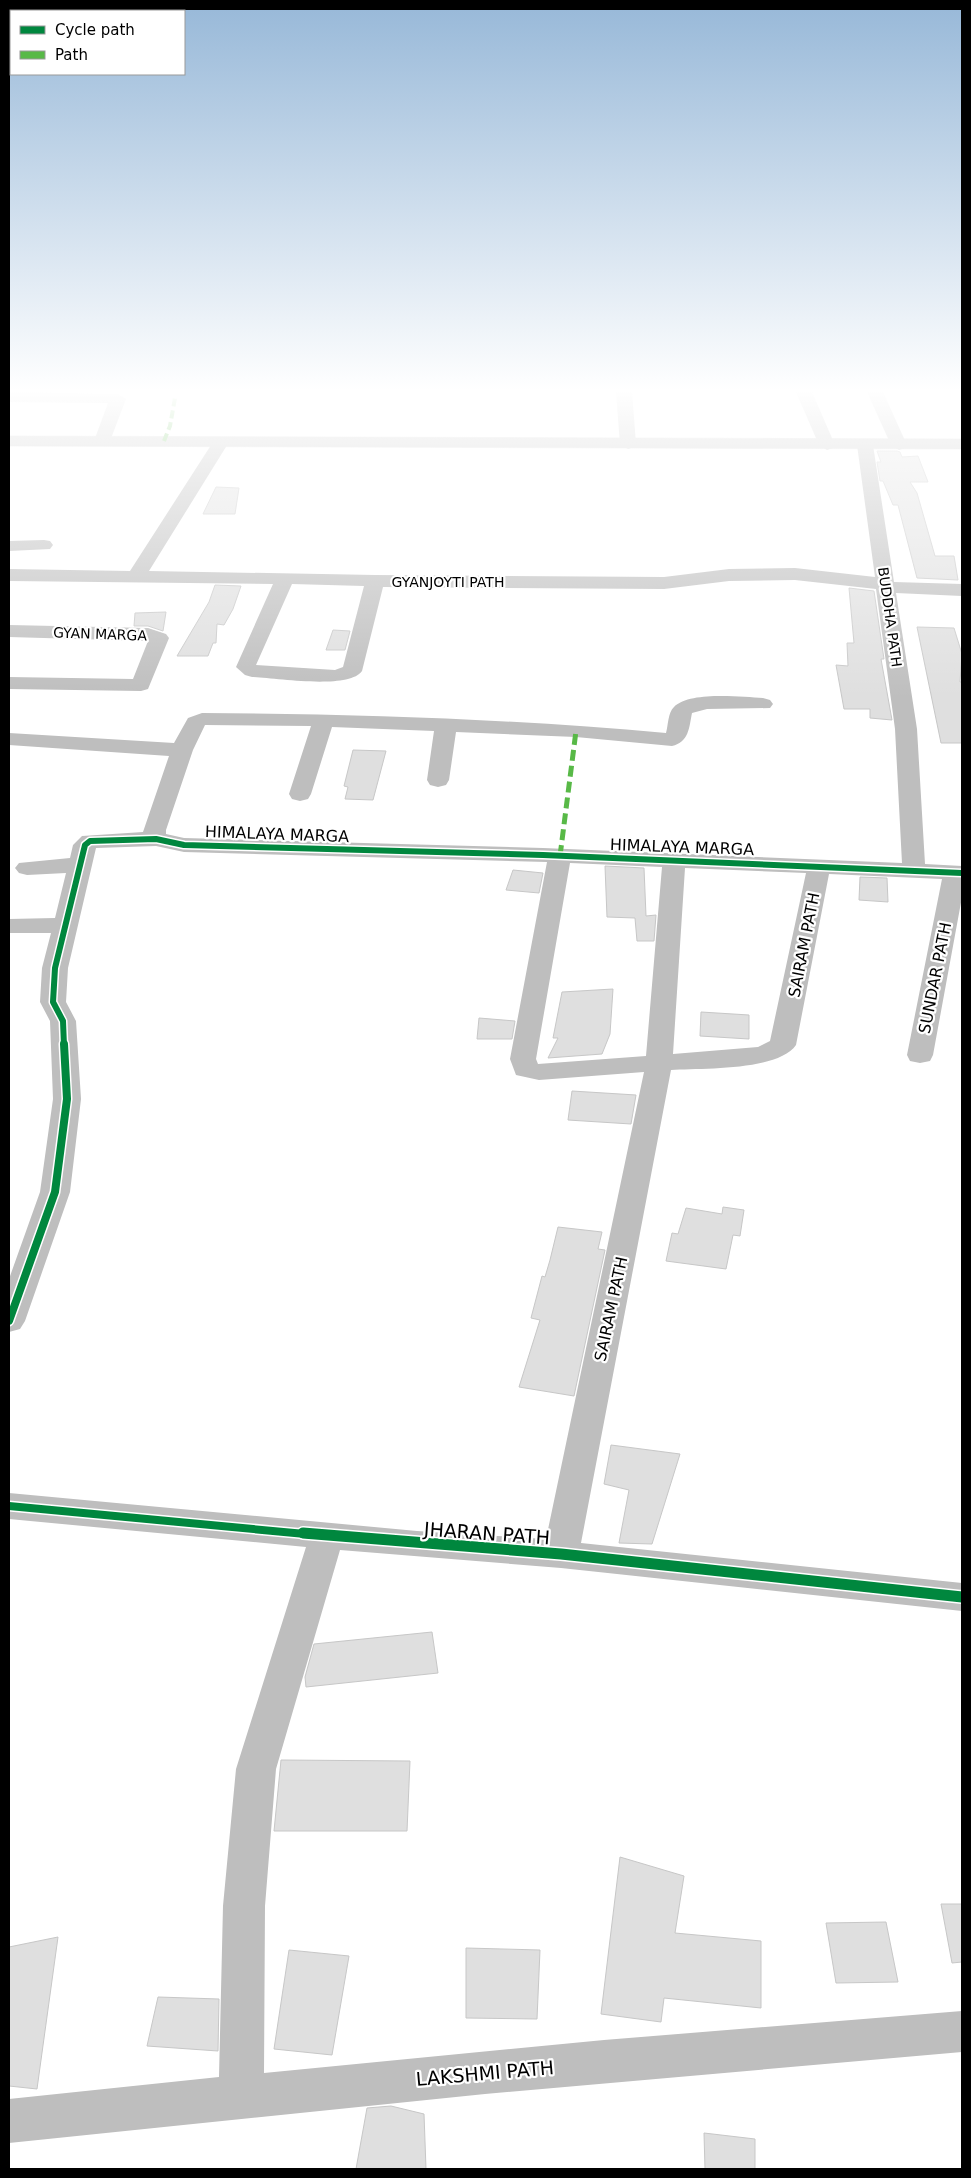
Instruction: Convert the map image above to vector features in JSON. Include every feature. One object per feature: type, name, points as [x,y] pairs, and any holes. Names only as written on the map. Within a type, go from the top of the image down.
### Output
[{"type":"street","points":[[136,576],[188,494]]},
{"type":"street","name":"BUDDHA PATH","points":[[872,494],[906,729],[914,871]]},
{"type":"street","points":[[9,546],[44,545]]},
{"type":"street","name":"GYANJOYTI PATH","points":[[9,576],[136,576],[375,582],[664,583],[729,575],[779,574],[886,586],[962,590]]},
{"type":"street","points":[[285,579],[247,661],[246,667],[252,672],[336,676],[352,671],[375,582]]},
{"type":"street","name":"GYAN MARGA","points":[[9,631],[148,634],[159,638],[141,685],[9,682]]},
{"type":"street","points":[[156,839],[154,830],[182,750],[195,722],[202,719],[324,720],[446,725],[576,731],[672,740],[676,737],[682,710],[695,704],[763,704]]},
{"type":"street","points":[[300,794],[324,720]]},
{"type":"street","points":[[438,780],[446,725]]},
{"type":"street","points":[[9,739],[182,750]]},
{"type":"street","name":"HIMALAYA MARGA","points":[[9,1321],[55,1192],[67,1099],[63,1021],[53,1002],[56,968],[79,865],[85,845],[90,841],[156,839],[184,845],[560,856],[959,872]]},
{"type":"street","name":"SAIRAM PATH","points":[[560,856],[523,1059],[526,1068],[539,1072],[764,1055],[783,1045],[819,867]]},
{"type":"street","points":[[659,1064],[674,861]]},
{"type":"street","points":[[27,868],[79,865]]},
{"type":"street","name":"SUNDAR PATH","points":[[920,1055],[959,872]]},
{"type":"street","points":[[9,926],[65,925]]},
{"type":"street","name":"SAIRAM PATH","points":[[561,1554],[659,1064]]},
{"type":"street","name":"JHARAN PATH","points":[[9,1506],[327,1536],[561,1554],[962,1597]]},
{"type":"street","points":[[241,2096],[244,1906],[256,1769],[327,1536]]},
{"type":"street","name":"LAKSHMI PATH","points":[[9,2121],[241,2096],[783,2046],[962,2032]]},
{"type":"building","points":[[213,494],[238,494],[235,514],[203,514]]},
{"type":"building","points":[[888,494],[917,494],[935,556],[954,556],[958,580],[917,578],[898,505],[893,505]]},
{"type":"building","points":[[215,585],[241,586],[233,609],[224,625],[217,624],[216,643],[213,643],[208,656],[177,656],[209,602]]},
{"type":"building","points":[[849,588],[874,591],[884,659],[881,659],[892,720],[870,718],[870,709],[844,709],[836,665],[848,666],[847,643],[854,643]]},
{"type":"building","points":[[166,612],[163,631],[148,626],[134,626],[135,613]]},
{"type":"building","points":[[917,627],[954,628],[962,654],[960,682],[962,682],[962,743],[941,743]]},
{"type":"building","points":[[333,630],[350,631],[345,650],[326,650]]},
{"type":"building","points":[[353,750],[386,751],[373,800],[345,799],[348,787],[344,786]]},
{"type":"building","points":[[605,866],[644,868],[646,916],[656,915],[654,941],[637,941],[635,918],[607,917]]},
{"type":"building","points":[[513,870],[543,873],[539,893],[506,890]]},
{"type":"building","points":[[860,877],[887,878],[888,902],[859,900]]},
{"type":"building","points":[[613,989],[610,1034],[602,1054],[548,1058],[558,1038],[553,1038],[562,992]]},
{"type":"building","points":[[701,1012],[749,1015],[749,1039],[700,1036]]},
{"type":"building","points":[[479,1018],[515,1021],[512,1039],[477,1039]]},
{"type":"building","points":[[572,1091],[636,1095],[631,1124],[568,1120]]},
{"type":"building","points":[[723,1207],[744,1210],[740,1236],[733,1235],[726,1269],[666,1261],[672,1233],[678,1234],[686,1208],[722,1214]]},
{"type":"building","points":[[558,1227],[602,1232],[598,1249],[605,1250],[574,1396],[519,1387],[540,1320],[531,1318],[542,1276],[545,1277]]},
{"type":"building","points":[[611,1445],[680,1454],[652,1544],[619,1543],[629,1490],[604,1484]]},
{"type":"building","points":[[432,1632],[438,1673],[306,1687],[305,1677],[314,1644]]},
{"type":"building","points":[[281,1760],[410,1761],[407,1831],[274,1831]]},
{"type":"building","points":[[620,1857],[684,1876],[675,1933],[761,1941],[761,2008],[664,1998],[661,2022],[601,2014]]},
{"type":"building","points":[[941,1904],[962,1904],[962,1962],[952,1963]]},
{"type":"building","points":[[886,1922],[898,1982],[836,1983],[826,1923]]},
{"type":"building","points":[[58,1937],[37,2089],[9,2086],[9,1947]]},
{"type":"building","points":[[466,1948],[540,1950],[537,2019],[466,2018]]},
{"type":"building","points":[[289,1950],[349,1956],[332,2055],[274,2049]]},
{"type":"building","points":[[158,1997],[219,1999],[218,2051],[147,2046]]},
{"type":"building","points":[[391,2106],[424,2114],[426,2169],[356,2169],[367,2108]]},
{"type":"building","points":[[704,2133],[755,2139],[755,2169],[705,2169]]},
{"type":"marked path","points":[[560,856],[576,731]]},
{"type":"cycle path","points":[[9,1321],[55,1192],[67,1099],[63,1021],[53,1002],[55,968],[85,845],[90,841],[156,839],[184,845],[543,855],[962,873]]},
{"type":"cycle path","points":[[9,1506],[417,1544],[561,1554],[962,1597]]}]
